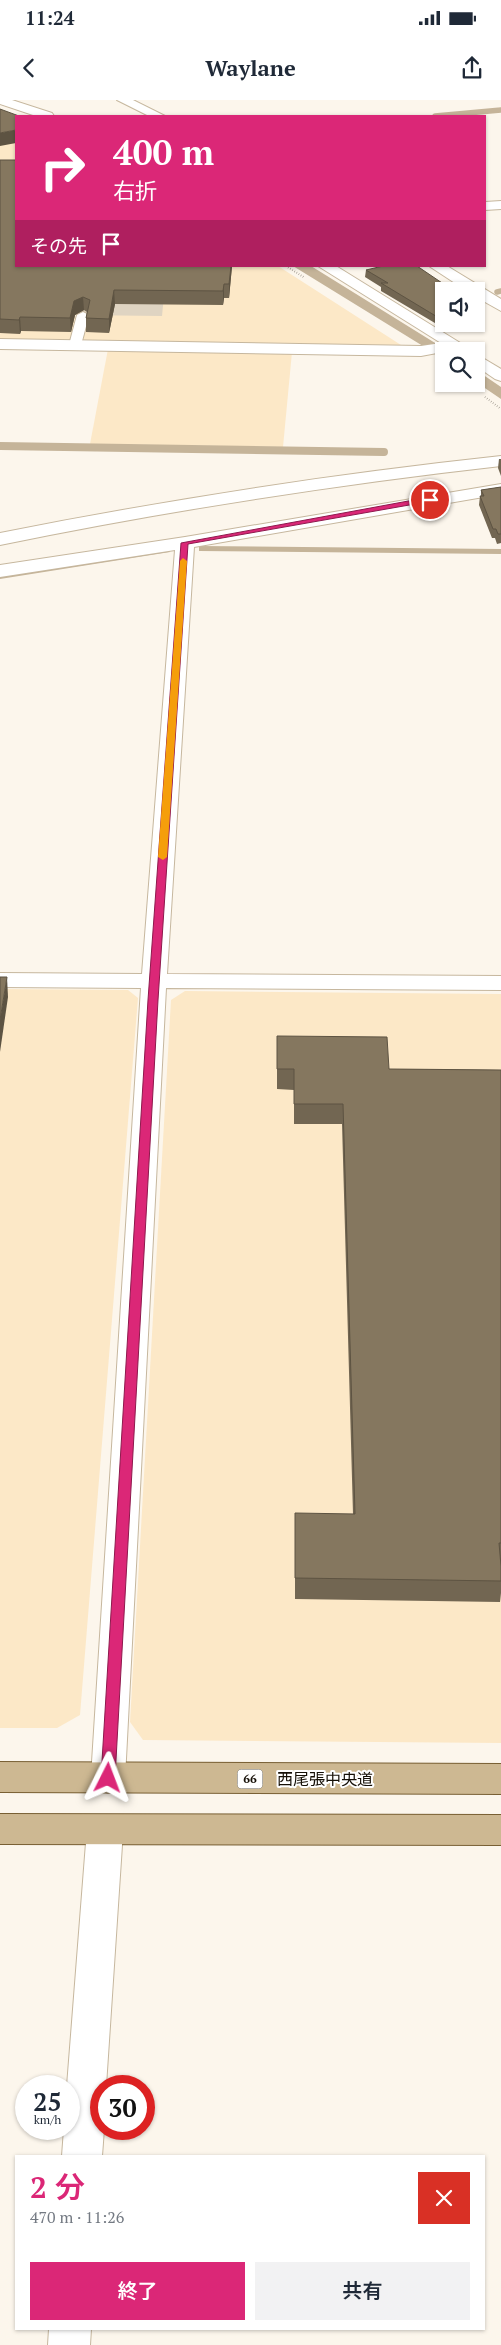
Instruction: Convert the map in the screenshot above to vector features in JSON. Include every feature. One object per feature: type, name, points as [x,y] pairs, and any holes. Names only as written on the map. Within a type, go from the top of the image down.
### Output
[{"type":"main road","name":"西尾張中央道","points":[[0,1777],[501,1779]]},
{"type":"main road","points":[[0,1829],[501,1830]]},
{"type":"street","points":[[0,100],[45,115]]},
{"type":"street","points":[[123,100],[157,115]]},
{"type":"street","points":[[486,206],[501,205]]},
{"type":"street","points":[[327,267],[447,342]]},
{"type":"street","points":[[438,267],[494,296],[501,306]]},
{"type":"street","points":[[0,344],[435,349]]},
{"type":"street","points":[[485,365],[501,376]]},
{"type":"street","points":[[0,539],[208,501],[404,472],[501,461]]},
{"type":"street","points":[[0,571],[185,543],[423,500],[501,489]]},
{"type":"street","points":[[108,1778],[154,980],[185,543]]},
{"type":"street","points":[[0,980],[501,983]]},
{"type":"street","points":[[82,2155],[105,1830]]},
{"type":"street","points":[[69,2345],[70,2330]]},
{"type":"lane","points":[[75,345],[83,315]]},
{"type":"shaded area","points":[[0,116],[15,122],[15,267],[280,267],[401,345],[83,341],[88,315],[81,284],[71,341],[0,339]]},
{"type":"shaded area","points":[[295,267],[313,267],[435,343],[435,353]]},
{"type":"shaded area","points":[[81,284],[165,284],[162,316],[76,315]]},
{"type":"shaded area","points":[[108,349],[292,352],[283,447],[90,444]]},
{"type":"shaded area","points":[[485,376],[501,387],[501,399],[485,388]]},
{"type":"shaded area","points":[[199,546],[501,549],[501,554],[199,551]]},
{"type":"shaded area","points":[[168,549],[170,552],[0,579],[0,576]]},
{"type":"shaded area","points":[[0,989],[128,990],[138,998],[80,1715],[57,1728],[0,1728]]},
{"type":"shaded area","points":[[185,991],[501,994],[501,1743],[143,1740],[130,1722],[171,1000]]},
{"type":"building","points":[[0,109],[16,115],[15,130],[0,133]]},
{"type":"building","points":[[0,160],[15,160],[15,267],[231,267],[229,284],[224,284],[223,291],[114,290],[109,319],[86,318],[90,300],[83,297],[74,301],[70,318],[20,317],[19,320],[0,319]]},
{"type":"building","points":[[379,267],[418,267],[441,282],[435,282],[435,316],[381,283],[388,283],[366,270]]},
{"type":"building","points":[[501,487],[501,534],[498,534],[496,529],[493,529],[480,496],[484,496],[481,490]]},
{"type":"building","points":[[0,977],[7,977],[0,1020]]},
{"type":"building","points":[[277,1036],[387,1037],[389,1069],[501,1070],[501,1543],[499,1543],[501,1581],[295,1578],[295,1513],[355,1514],[343,1104],[294,1104],[294,1069],[277,1069]]},
{"type":"waterway","points":[[446,115],[501,110]]},
{"type":"waterway","points":[[497,292],[501,291]]},
{"type":"waterway","points":[[0,446],[384,452]]},
{"type":"slow traffic","points":[[163,857],[183,561]]},
{"type":"route","points":[[108,1778],[153,1000],[185,543],[430,500]]}]
